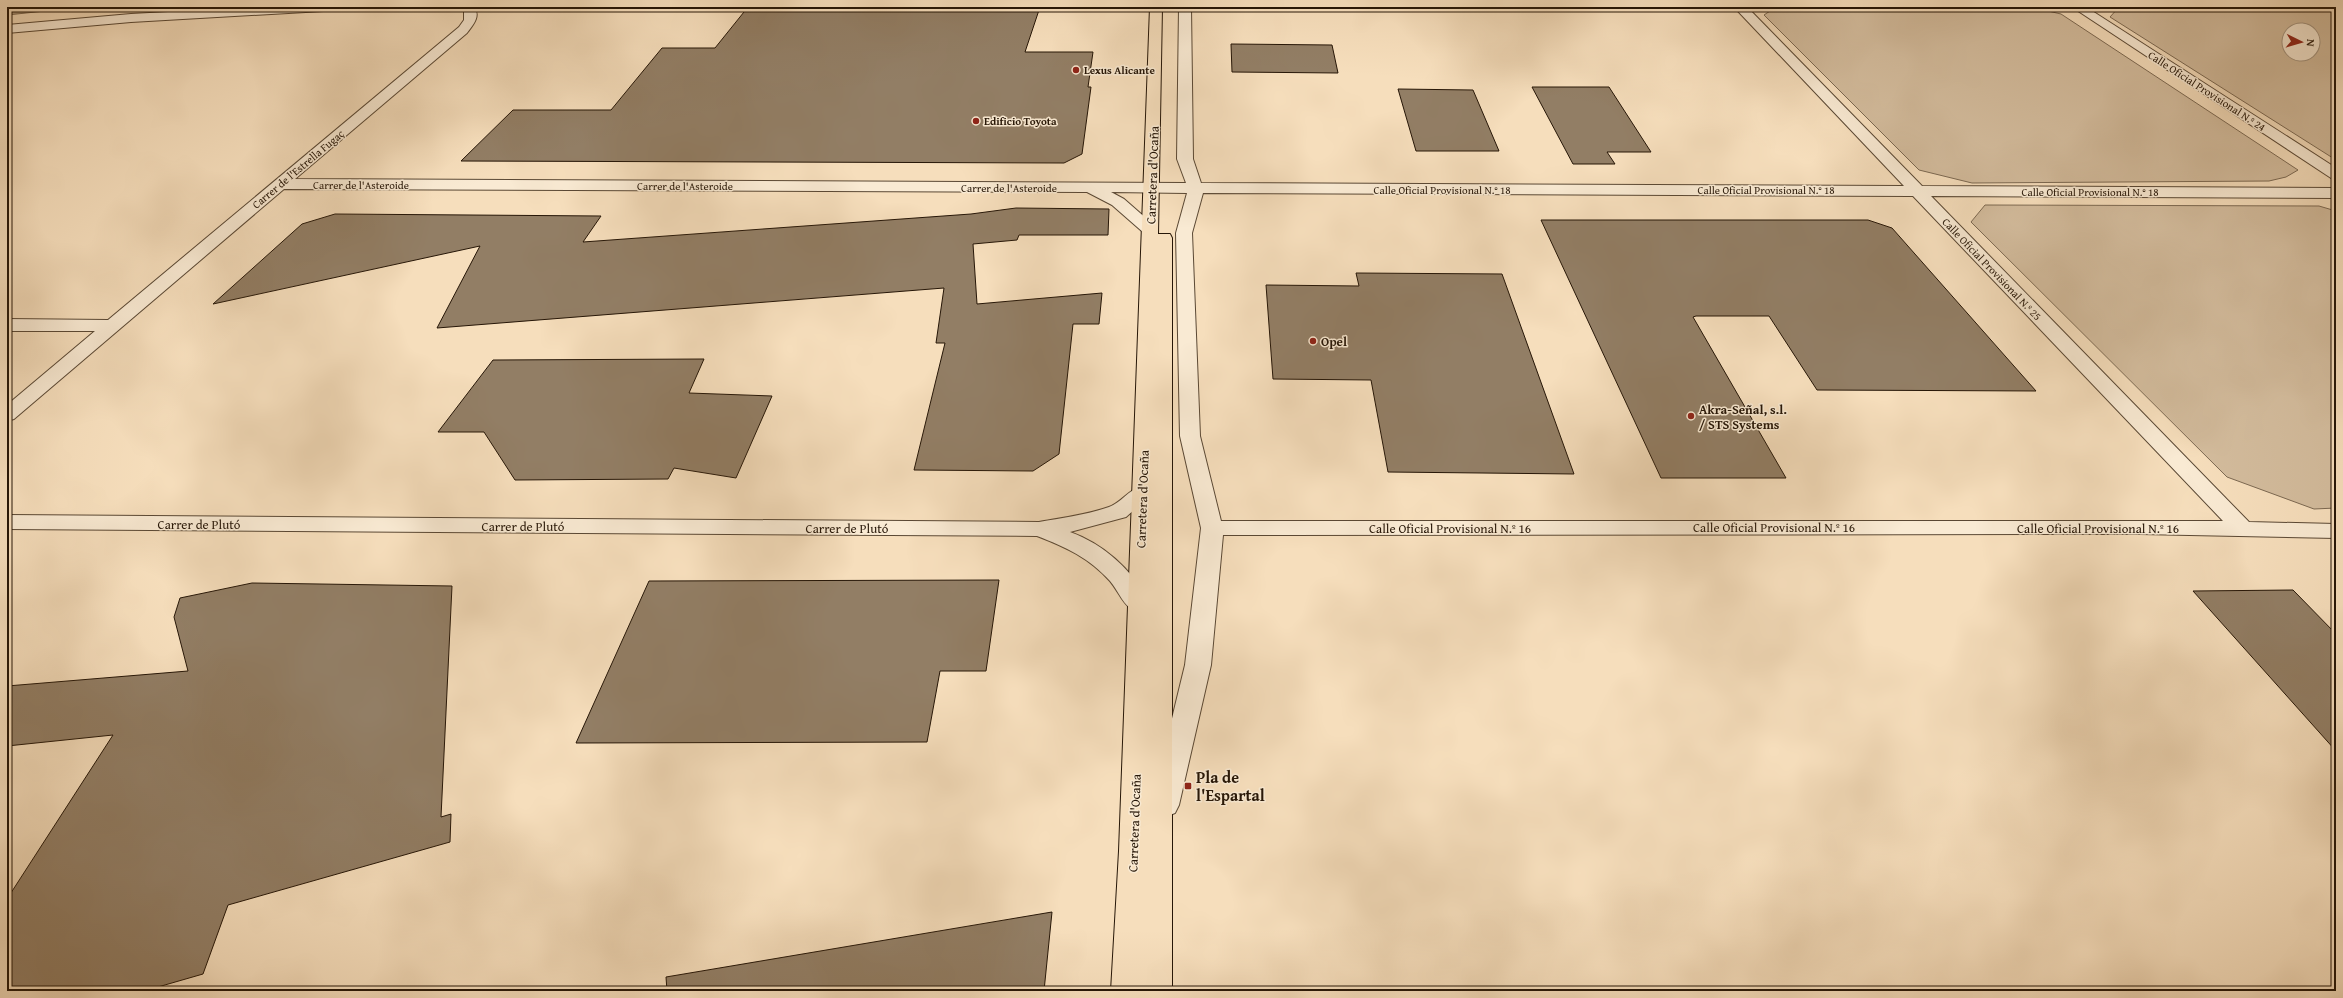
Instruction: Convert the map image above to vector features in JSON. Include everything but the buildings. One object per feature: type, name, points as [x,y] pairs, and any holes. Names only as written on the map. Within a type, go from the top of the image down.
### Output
[{"type":"main road","name":"Carretera d'Ocaña","points":[[1156,7],[1158,189],[1156,991]]},
{"type":"main road","name":"Carretera d'Ocaña","points":[[1127,991],[1134,851],[1139,603],[1150,230],[1158,189],[1168,7]]},
{"type":"street","points":[[7,29],[131,18],[323,7]]},
{"type":"street","name":"Carrer de l'Estrella Fugaç","points":[[7,415],[463,30],[470,20],[470,10],[466,7]]},
{"type":"street","points":[[1185,7],[1186,159],[1196,190]]},
{"type":"street","name":"Calle Oficial Provisional N.º 25","points":[[1740,7],[2244,530]]},
{"type":"street","name":"Calle Oficial Provisional N.º 24","points":[[2078,7],[2336,175]]},
{"type":"street","name":"Carrer de l'Asteroide","points":[[280,184],[1158,189]]},
{"type":"street","name":"Carrer de l'Asteroide","points":[[1090,188],[1118,202],[1150,230]]},
{"type":"street","name":"Calle Oficial Provisional N.º 18","points":[[1158,189],[1916,191],[2336,194]]},
{"type":"street","name":"Carretera d'Ocaña","points":[[1156,843],[1198,665],[1212,528],[1190,436],[1184,233],[1196,190]]},
{"type":"street","points":[[7,325],[112,326]]},
{"type":"street","name":"Carrer de Plutó","points":[[7,522],[1039,529],[1073,524],[1118,512],[1142,493]]},
{"type":"street","name":"Calle Oficial Provisional N.º 16","points":[[1212,528],[2140,527],[2336,531]]},
{"type":"street","name":"Carrer de Plutó","points":[[1039,529],[1078,543],[1097,556],[1122,579],[1139,603]]},
{"type":"shaded area","points":[[7,7],[83,7],[7,15]]},
{"type":"shaded area","points":[[1776,7],[2031,7],[2061,14],[2298,170],[2286,177],[2269,181],[1972,183],[1919,170],[1764,15]]},
{"type":"shaded area","points":[[2119,7],[2336,7],[2336,160],[2110,17]]},
{"type":"shaded area","points":[[1985,205],[2319,206],[2336,211],[2336,508],[2314,509],[2227,477],[1971,222]]},
{"type":"place","name":"Lexus Alicante","points":[[1076,70]]},
{"type":"place","name":"Edificio Toyota","points":[[976,121]]},
{"type":"place","name":"Opel","points":[[1313,341]]},
{"type":"place","name":"Akra-Señal, s.l. / STS Systems","points":[[1691,416]]},
{"type":"place","name":"Pla de l'Espartal","points":[[1188,786]]}]
